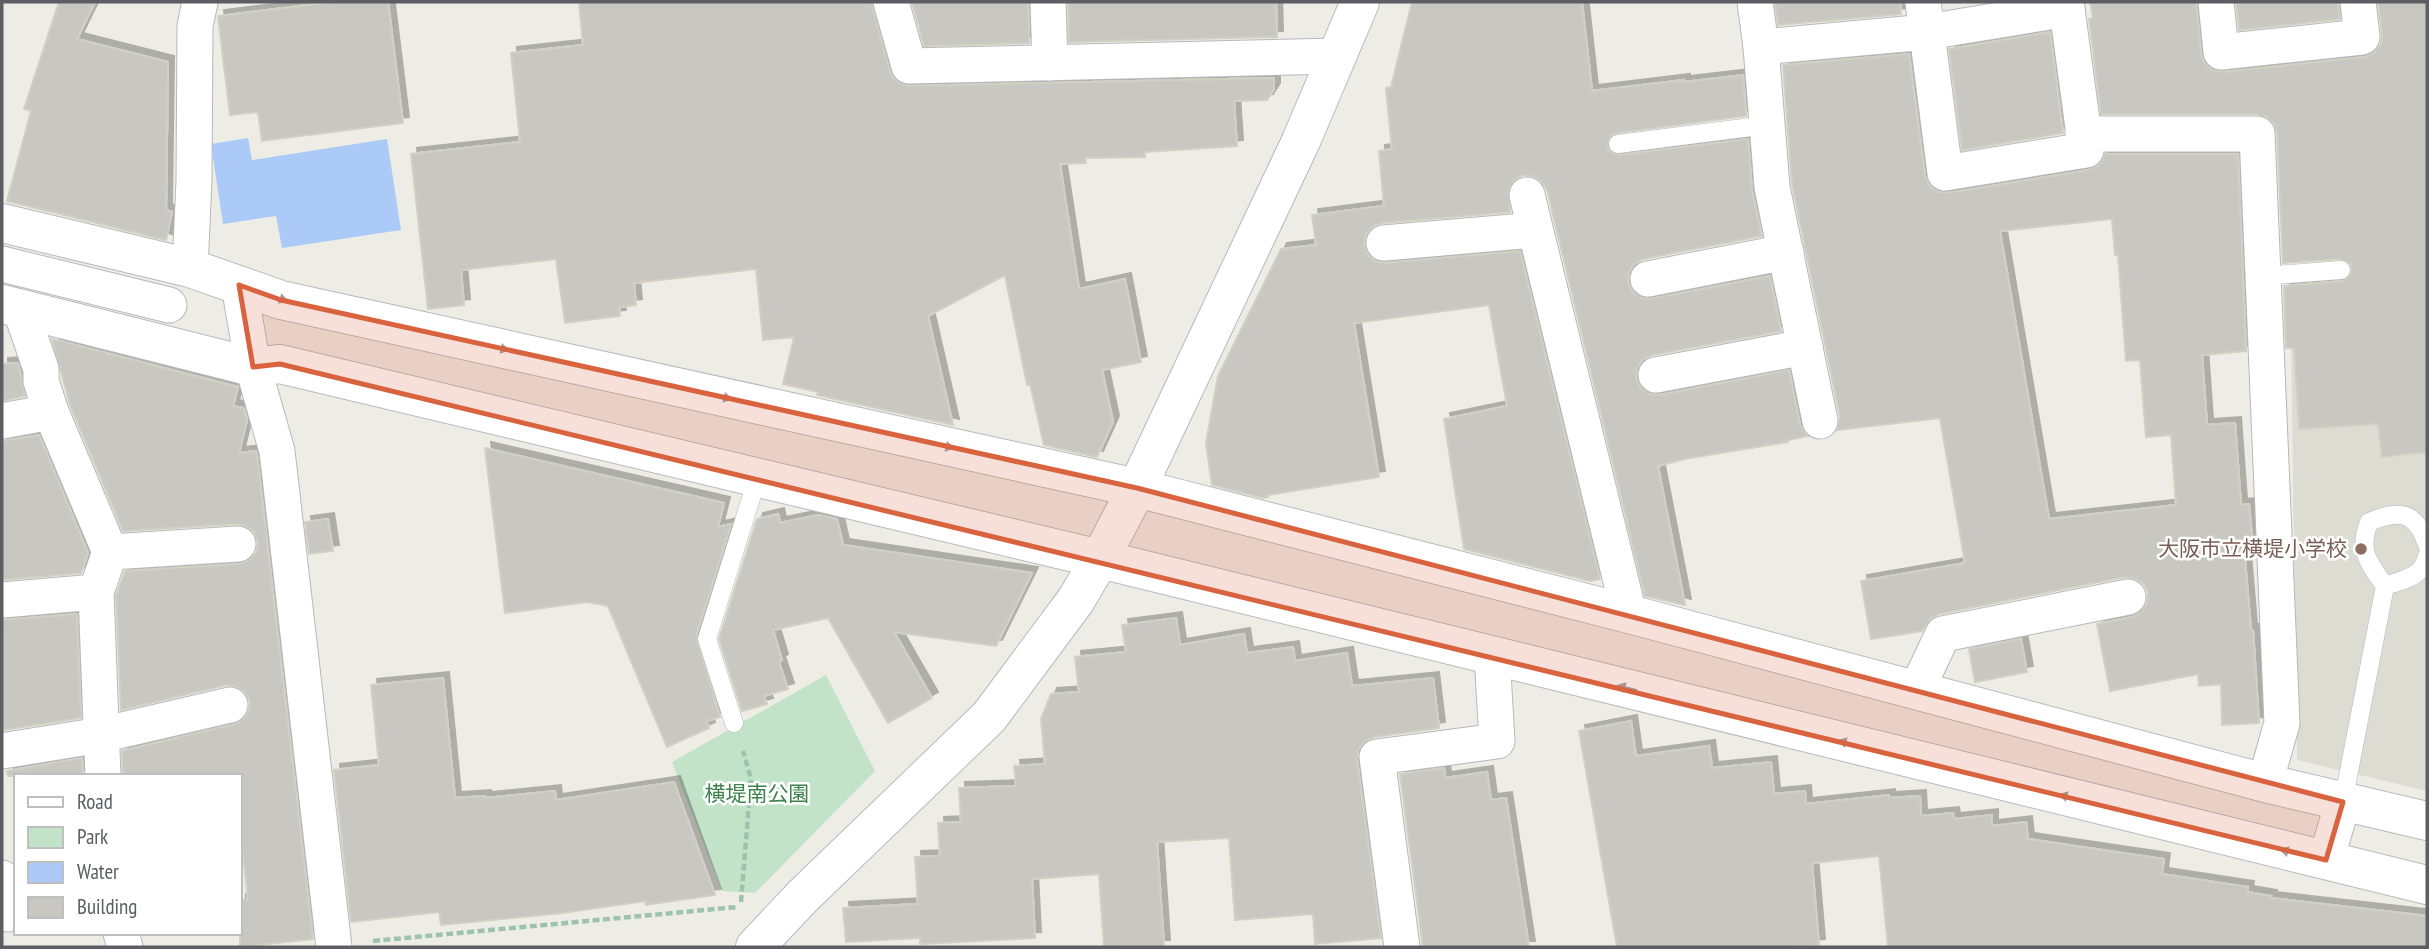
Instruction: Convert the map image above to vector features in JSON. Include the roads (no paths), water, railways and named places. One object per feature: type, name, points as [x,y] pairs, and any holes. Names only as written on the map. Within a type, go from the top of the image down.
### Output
[{"type":"street","points":[[190,268],[194,181],[195,26],[200,2]]},
{"type":"street","points":[[891,2],[909,66],[1337,56]]},
{"type":"street","points":[[1048,2],[1050,63]]},
{"type":"street","points":[[755,947],[803,896],[989,716],[1076,600],[1101,559],[1137,488],[1301,141],[1360,2]]},
{"type":"street","points":[[1755,2],[1773,187],[1820,421]]},
{"type":"street","points":[[2216,2],[2221,52],[2362,37],[2358,2]]},
{"type":"street","points":[[1761,47],[1925,17],[2066,5],[2086,150],[1945,173],[1925,17]]},
{"type":"street","points":[[2083,134],[2258,134],[2282,723],[2265,783]]},
{"type":"street","points":[[1527,195],[1629,614]]},
{"type":"street","points":[[2,223],[190,268],[281,300],[1137,488],[1917,689],[2265,783],[2427,821]]},
{"type":"street","points":[[1384,243],[1535,230]]},
{"type":"street","points":[[1648,279],[1786,253]]},
{"type":"street","points":[[2,264],[169,304]]},
{"type":"street","points":[[239,285],[253,367],[277,451],[334,946]]},
{"type":"street","points":[[11,306],[253,367],[280,364],[758,476],[2427,885]]},
{"type":"street","points":[[11,306],[41,369],[41,381],[51,412],[110,552],[96,592],[103,774]]},
{"type":"street","points":[[1656,375],[1805,347]]},
{"type":"street","points":[[2,421],[51,412]]},
{"type":"street","points":[[110,552],[237,544]]},
{"type":"street","points":[[2,600],[96,592]]},
{"type":"street","points":[[1917,689],[1943,634],[2129,597]]},
{"type":"street","points":[[1402,947],[1377,757],[1497,741],[1492,655]]},
{"type":"street","points":[[2,751],[101,735],[230,705]]},
{"type":"street","points":[[2326,860],[2343,802]]},
{"type":"street","points":[[2,878],[8,914]]},
{"type":"street","points":[[755,947],[780,947]]},
{"type":"lane","points":[[1618,144],[1767,125]]},
{"type":"lane","points":[[2263,276],[2342,270]]},
{"type":"lane","points":[[734,723],[707,639],[758,476]]},
{"type":"lane","points":[[2343,802],[2385,586],[2365,555],[2363,538],[2369,522],[2386,515],[2400,514],[2411,518],[2423,531],[2427,545]]},
{"type":"lane","points":[[2385,586],[2413,576],[2425,567],[2427,556]]},
{"type":"water","points":[[248,138],[252,160],[387,139],[401,230],[282,248],[276,216],[223,224],[211,144]]},
{"type":"place","name":"大阪市立横堤小学校","points":[[2361,549]]},
{"type":"park label","name":"横堤南公園","points":[[757,794]]}]
